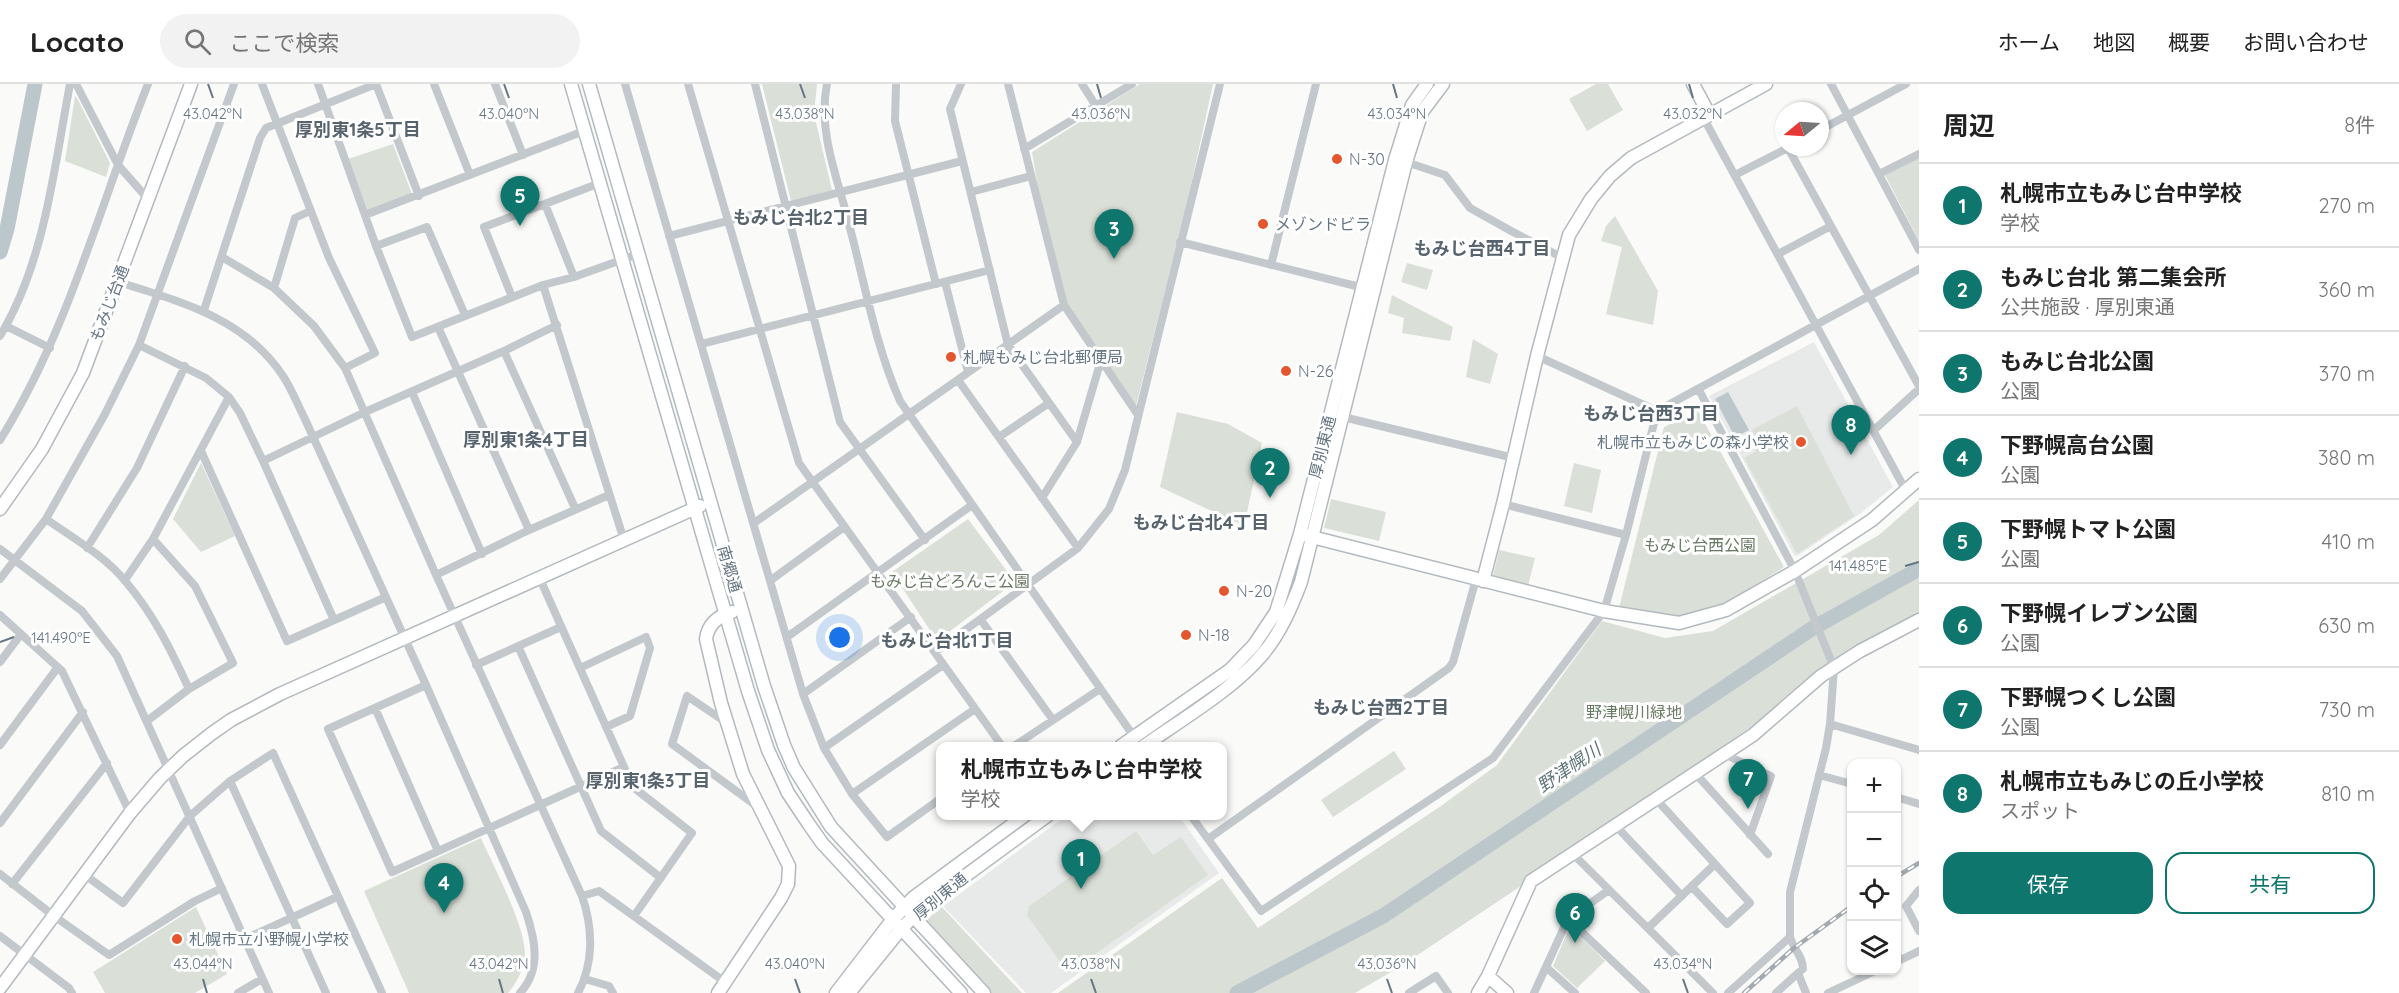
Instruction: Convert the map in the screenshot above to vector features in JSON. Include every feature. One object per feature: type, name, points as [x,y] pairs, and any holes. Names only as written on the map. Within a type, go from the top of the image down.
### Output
[{"type":"street","points":[[0,336],[25,283],[39,237],[70,84]]},
{"type":"street","points":[[76,84],[118,165],[148,199]]},
{"type":"street","points":[[139,84],[144,94]]},
{"type":"street","points":[[0,440],[50,348],[85,261],[148,84]]},
{"type":"street","name":"もみじ台通","points":[[0,509],[42,449],[83,374],[191,84]]},
{"type":"street","points":[[0,579],[46,519],[105,414],[139,345],[234,84]]},
{"type":"street","points":[[262,84],[329,258],[379,351],[345,368]]},
{"type":"street","points":[[318,84],[376,246],[412,337],[543,285],[574,277],[638,254]]},
{"type":"street","points":[[204,310],[260,138],[266,128],[276,122],[376,84],[419,196]]},
{"type":"street","points":[[434,84],[470,175]]},
{"type":"street","points":[[495,84],[523,154]]},
{"type":"street","name":"南郷通","points":[[571,84],[758,723],[788,793],[822,843],[961,993]]},
{"type":"street","name":"南郷通","points":[[588,84],[774,717],[798,774],[816,806],[843,842],[984,993]]},
{"type":"street","points":[[625,84],[803,694],[824,748],[852,794],[887,837],[936,802]]},
{"type":"street","points":[[688,84],[799,463],[998,742]]},
{"type":"street","points":[[754,84],[840,422],[925,540]]},
{"type":"street","points":[[827,84],[823,104],[826,140],[892,384],[909,416],[1139,742]]},
{"type":"street","points":[[896,84],[895,121],[908,176],[968,372]]},
{"type":"street","points":[[961,84],[950,110],[1008,345],[1077,442]]},
{"type":"street","points":[[1008,84],[1064,306],[1138,415]]},
{"type":"street","points":[[1082,84],[1096,106]]},
{"type":"street","points":[[1024,149],[1132,84]]},
{"type":"street","points":[[935,652],[1029,586],[1078,548],[1109,509],[1125,470],[1220,84]]},
{"type":"street","points":[[1271,265],[1316,84]]},
{"type":"street","name":"厚別東通","points":[[1306,535],[1361,288],[1412,105],[1427,84]]},
{"type":"street","name":"厚別東通","points":[[1142,742],[1230,670],[1254,645],[1276,612],[1306,535],[1342,417],[1406,162],[1422,112],[1443,84]]},
{"type":"street","points":[[1693,84],[1735,175],[1906,491]]},
{"type":"street","points":[[1208,839],[1449,668],[1453,662],[1503,504],[1537,357],[1569,235],[1591,199],[1610,176],[1631,158],[1766,84]]},
{"type":"street","points":[[1831,84],[1919,250]]},
{"type":"street","points":[[1829,125],[1906,84]]},
{"type":"street","points":[[365,215],[584,131]]},
{"type":"street","points":[[1735,175],[1775,154]]},
{"type":"street","points":[[1879,174],[1919,154]]},
{"type":"street","points":[[1794,156],[1919,388],[1873,431]]},
{"type":"street","points":[[669,236],[962,161]]},
{"type":"street","points":[[1406,162],[1444,175],[1470,208],[1563,258]]},
{"type":"street","points":[[971,192],[1031,176]]},
{"type":"street","points":[[512,297],[484,227],[600,183]]},
{"type":"street","points":[[545,204],[574,277]]},
{"type":"street","points":[[274,288],[295,218],[310,211]]},
{"type":"street","points":[[376,246],[427,226],[465,315]]},
{"type":"street","points":[[1778,254],[1831,226]]},
{"type":"street","points":[[1180,242],[1374,291]]},
{"type":"street","points":[[222,257],[274,288],[314,326],[345,368],[582,896],[589,916],[591,944],[585,980],[578,993]]},
{"type":"street","points":[[1194,820],[1261,911],[1493,758],[1604,611],[1657,411],[1817,326],[1919,268]]},
{"type":"street","points":[[701,344],[990,270]]},
{"type":"street","points":[[118,282],[204,310],[242,333],[282,375],[314,439],[426,685],[526,912],[534,938],[535,964],[520,993]]},
{"type":"street","points":[[543,285],[624,540]]},
{"type":"street","points":[[754,523],[1064,306]]},
{"type":"street","points":[[263,461],[557,325]]},
{"type":"street","points":[[6,326],[50,348]]},
{"type":"street","points":[[438,327],[529,530]]},
{"type":"street","points":[[139,345],[206,378],[229,397],[240,413],[263,461],[334,620]]},
{"type":"street","points":[[504,351],[575,508]]},
{"type":"street","points":[[1537,357],[1657,411]]},
{"type":"street","points":[[1042,498],[1077,442],[1101,360]]},
{"type":"street","points":[[87,548],[136,468],[185,366]]},
{"type":"street","points":[[958,380],[1078,548]]},
{"type":"street","points":[[1699,390],[1795,571],[1832,663],[1830,724],[1790,892],[1791,943],[1803,960],[1803,969],[1776,993]]},
{"type":"street","points":[[411,392],[482,554]]},
{"type":"street","points":[[125,580],[153,539],[229,397]]},
{"type":"street","points":[[999,437],[1049,403]]},
{"type":"street","points":[[1342,417],[1514,458]]},
{"type":"street","points":[[201,451],[287,641],[386,597]]},
{"type":"street","points":[[1306,535],[1604,611],[1679,623],[1725,610],[1795,571],[1872,520],[1919,480]]},
{"type":"street","points":[[436,575],[575,508],[609,495]]},
{"type":"street","points":[[0,988],[130,813],[183,756],[231,720],[280,694],[710,502]]},
{"type":"street","points":[[1503,504],[1626,535]]},
{"type":"street","points":[[787,637],[972,505]]},
{"type":"street","points":[[46,519],[87,548],[125,580],[161,628],[189,689]]},
{"type":"street","points":[[771,580],[844,527]]},
{"type":"street","points":[[147,721],[189,689],[232,663],[195,586],[153,539]]},
{"type":"street","points":[[0,549],[82,611],[117,656],[269,993]]},
{"type":"street","points":[[540,579],[633,787],[692,833],[634,916]]},
{"type":"street","points":[[582,896],[599,891],[634,916],[722,988],[781,898],[788,884],[789,866],[743,774],[727,723],[706,639],[707,631],[713,622],[725,614],[742,609]]},
{"type":"street","points":[[0,615],[62,671],[130,813]]},
{"type":"street","points":[[803,694],[911,617]]},
{"type":"street","points":[[981,620],[1053,720]]},
{"type":"street","points":[[1478,993],[1531,881],[1753,735],[1832,663],[1919,620]]},
{"type":"street","points":[[476,664],[561,627]]},
{"type":"street","points":[[0,662],[21,634]]},
{"type":"street","points":[[579,668],[646,637],[650,648],[630,716],[606,727]]},
{"type":"street","points":[[518,646],[601,831],[661,878]]},
{"type":"street","points":[[824,748],[943,665]]},
{"type":"street","points":[[0,745],[58,667]]},
{"type":"street","points":[[426,685],[328,729],[392,872],[624,767]]},
{"type":"street","points":[[1021,742],[1100,688]]},
{"type":"street","points":[[727,723],[687,696],[672,744],[760,809]]},
{"type":"street","points":[[375,708],[438,851]]},
{"type":"street","points":[[852,794],[975,710]]},
{"type":"street","points":[[0,823],[83,712]]},
{"type":"street","points":[[1830,724],[1919,750]]},
{"type":"street","points":[[85,875],[123,903],[190,816],[230,781],[273,753],[382,993]]},
{"type":"street","points":[[1724,754],[1771,776],[1750,836]]},
{"type":"street","points":[[12,884],[107,763]]},
{"type":"street","points":[[1696,774],[1768,855]]},
{"type":"street","points":[[1819,775],[1847,783]]},
{"type":"street","points":[[230,781],[326,993]]},
{"type":"street","points":[[1901,799],[1919,804]]},
{"type":"street","points":[[1656,800],[1750,903],[1727,924],[1692,887]]},
{"type":"street","name":"厚別東通","points":[[836,993],[893,919],[914,897],[1019,820]]},
{"type":"street","name":"厚別東通","points":[[849,993],[913,917],[984,861],[1041,820]]},
{"type":"street","points":[[1615,825],[1682,896]]},
{"type":"street","points":[[1572,853],[1713,993]]},
{"type":"street","points":[[1648,928],[1716,864]]},
{"type":"street","points":[[0,874],[109,955],[195,901],[222,888]]},
{"type":"street","points":[[1534,993],[1568,919],[1609,890]]},
{"type":"street","points":[[1919,890],[1905,906],[1919,931]]},
{"type":"street","points":[[245,939],[337,897]]},
{"type":"street","points":[[1568,919],[1646,993]]},
{"type":"street","points":[[0,936],[69,988],[72,993]]},
{"type":"street","points":[[1730,992],[1790,937]]},
{"type":"street","points":[[1901,960],[1919,951]]},
{"type":"street","points":[[1546,967],[1575,993]]},
{"type":"street","points":[[1798,973],[1806,993]]},
{"type":"street","points":[[1828,993],[1866,975]]},
{"type":"street","points":[[1409,993],[1436,976],[1448,993]]},
{"type":"street","points":[[1488,976],[1507,993]]},
{"type":"street","points":[[238,993],[262,979]]},
{"type":"street","points":[[585,980],[609,986],[613,993]]},
{"type":"shaded area","name":"札幌市立もみじの森小学校","points":[[1814,342],[1893,487],[1861,513],[1797,556],[1794,555],[1709,396]]},
{"type":"shaded area","points":[[1728,392],[1749,430],[1735,437],[1715,399]]},
{"type":"shaded area","points":[[1061,820],[1182,820],[1219,873],[1051,993],[1026,993],[943,906]]},
{"type":"green space","points":[[762,84],[817,84],[814,114],[832,190],[791,201]]},
{"type":"green space","points":[[1140,84],[1213,84],[1188,199],[1135,410],[1066,305],[1042,212],[1032,152]]},
{"type":"green space","points":[[1596,84],[1608,84],[1623,110],[1587,131],[1569,99]]},
{"type":"green space","points":[[75,96],[110,163],[106,177],[65,161]]},
{"type":"green space","points":[[393,144],[412,194],[368,211],[348,159]]},
{"type":"green space","points":[[1919,158],[1919,241],[1885,175]]},
{"type":"green space","points":[[1615,216],[1658,291],[1653,325],[1606,314],[1622,247],[1601,241],[1606,226]]},
{"type":"green space","points":[[1407,263],[1433,270],[1427,290],[1401,282]]},
{"type":"green space","points":[[1392,295],[1453,327],[1450,341],[1402,333],[1404,318],[1388,313]]},
{"type":"green space","points":[[1473,339],[1498,354],[1490,384],[1466,377]]},
{"type":"green space","points":[[1797,406],[1854,516],[1797,554],[1744,458],[1755,452],[1757,442],[1752,430]]},
{"type":"green space","name":"もみじ台西公園","points":[[1698,411],[1784,567],[1724,606],[1680,618],[1619,608],[1664,427]]},
{"type":"green space","points":[[1177,412],[1228,424],[1262,443],[1244,526],[1160,487]]},
{"type":"green space","points":[[201,463],[235,536],[201,552],[173,519]]},
{"type":"green space","points":[[1574,463],[1601,470],[1592,513],[1564,506]]},
{"type":"green space","points":[[1331,499],[1386,512],[1379,541],[1324,528]]},
{"type":"green space","name":"野津幌川緑地","points":[[1919,500],[1919,614],[1518,888],[1398,968],[1355,993],[1058,993],[1222,878],[1258,928],[1441,806],[1497,765],[1602,621],[1665,638],[1713,631],[1879,535]]},
{"type":"green space","name":"もみじ台どろんこ公園","points":[[968,519],[1015,582],[937,641],[892,572]]},
{"type":"green space","points":[[1499,550],[1535,558],[1528,586],[1493,576]]},
{"type":"green space","points":[[1394,751],[1406,769],[1333,817],[1321,800]]},
{"type":"green space","points":[[1136,831],[1153,855],[1181,837],[1208,875],[1068,973],[1027,915],[1029,906]]},
{"type":"green space","points":[[481,838],[515,912],[524,942],[525,955],[520,975],[508,993],[409,993],[364,891]]},
{"type":"green space","points":[[941,906],[1022,993],[986,993],[925,922]]},
{"type":"green space","name":"札幌市立小野幌小学校","points":[[196,907],[227,974],[195,993],[105,993],[93,972]]},
{"type":"green space","points":[[1570,926],[1605,961],[1577,988],[1553,966]]},
{"type":"waterway","points":[[0,252],[7,229],[35,84]]},
{"type":"waterway","name":"野津幌川","points":[[1237,993],[1383,916],[1813,628],[1919,569]]},
{"type":"railway","points":[[1901,874],[1919,863]]},
{"type":"railway","points":[[1744,993],[1794,948],[1847,910]]},
{"type":"place","name":"N-30","points":[[1337,159]]},
{"type":"place","name":"メゾンドビラ","points":[[1263,224]]},
{"type":"place","name":"下野幌トマト公園","points":[[520,226]]},
{"type":"place","name":"もみじ台北公園","points":[[1114,259]]},
{"type":"place","name":"札幌もみじ台北郵便局","points":[[951,357]]},
{"type":"place","name":"N-26","points":[[1286,371]]},
{"type":"place","name":"札幌市立もみじの森小学校","points":[[1801,442]]},
{"type":"place","name":"札幌市立もみじの丘小学校","points":[[1851,455]]},
{"type":"place","name":"もみじ台北 第二集会所","points":[[1270,498]]},
{"type":"place","name":"N-20","points":[[1224,591]]},
{"type":"place","name":"N-18","points":[[1186,635]]},
{"type":"place","name":"下野幌つくし公園","points":[[1748,809]]},
{"type":"place","name":"札幌市立もみじ台中学校","points":[[1081,889]]},
{"type":"place","name":"下野幌高台公園","points":[[444,913]]},
{"type":"place","name":"札幌市立小野幌小学校","points":[[177,939]]},
{"type":"place","name":"下野幌イレブン公園","points":[[1575,943]]},
{"type":"district","name":"厚別東1条5丁目","points":[[358,130]]},
{"type":"district","name":"もみじ台北2丁目","points":[[801,218]]},
{"type":"district","name":"もみじ台西4丁目","points":[[1482,249]]},
{"type":"district","name":"もみじ台西3丁目","points":[[1651,414]]},
{"type":"district","name":"厚別東1条4丁目","points":[[526,440]]},
{"type":"district","name":"もみじ台北4丁目","points":[[1201,523]]},
{"type":"district","name":"もみじ台北1丁目","points":[[947,641]]},
{"type":"district","name":"もみじ台西2丁目","points":[[1381,708]]},
{"type":"district","name":"厚別東1条3丁目","points":[[648,781]]}]
